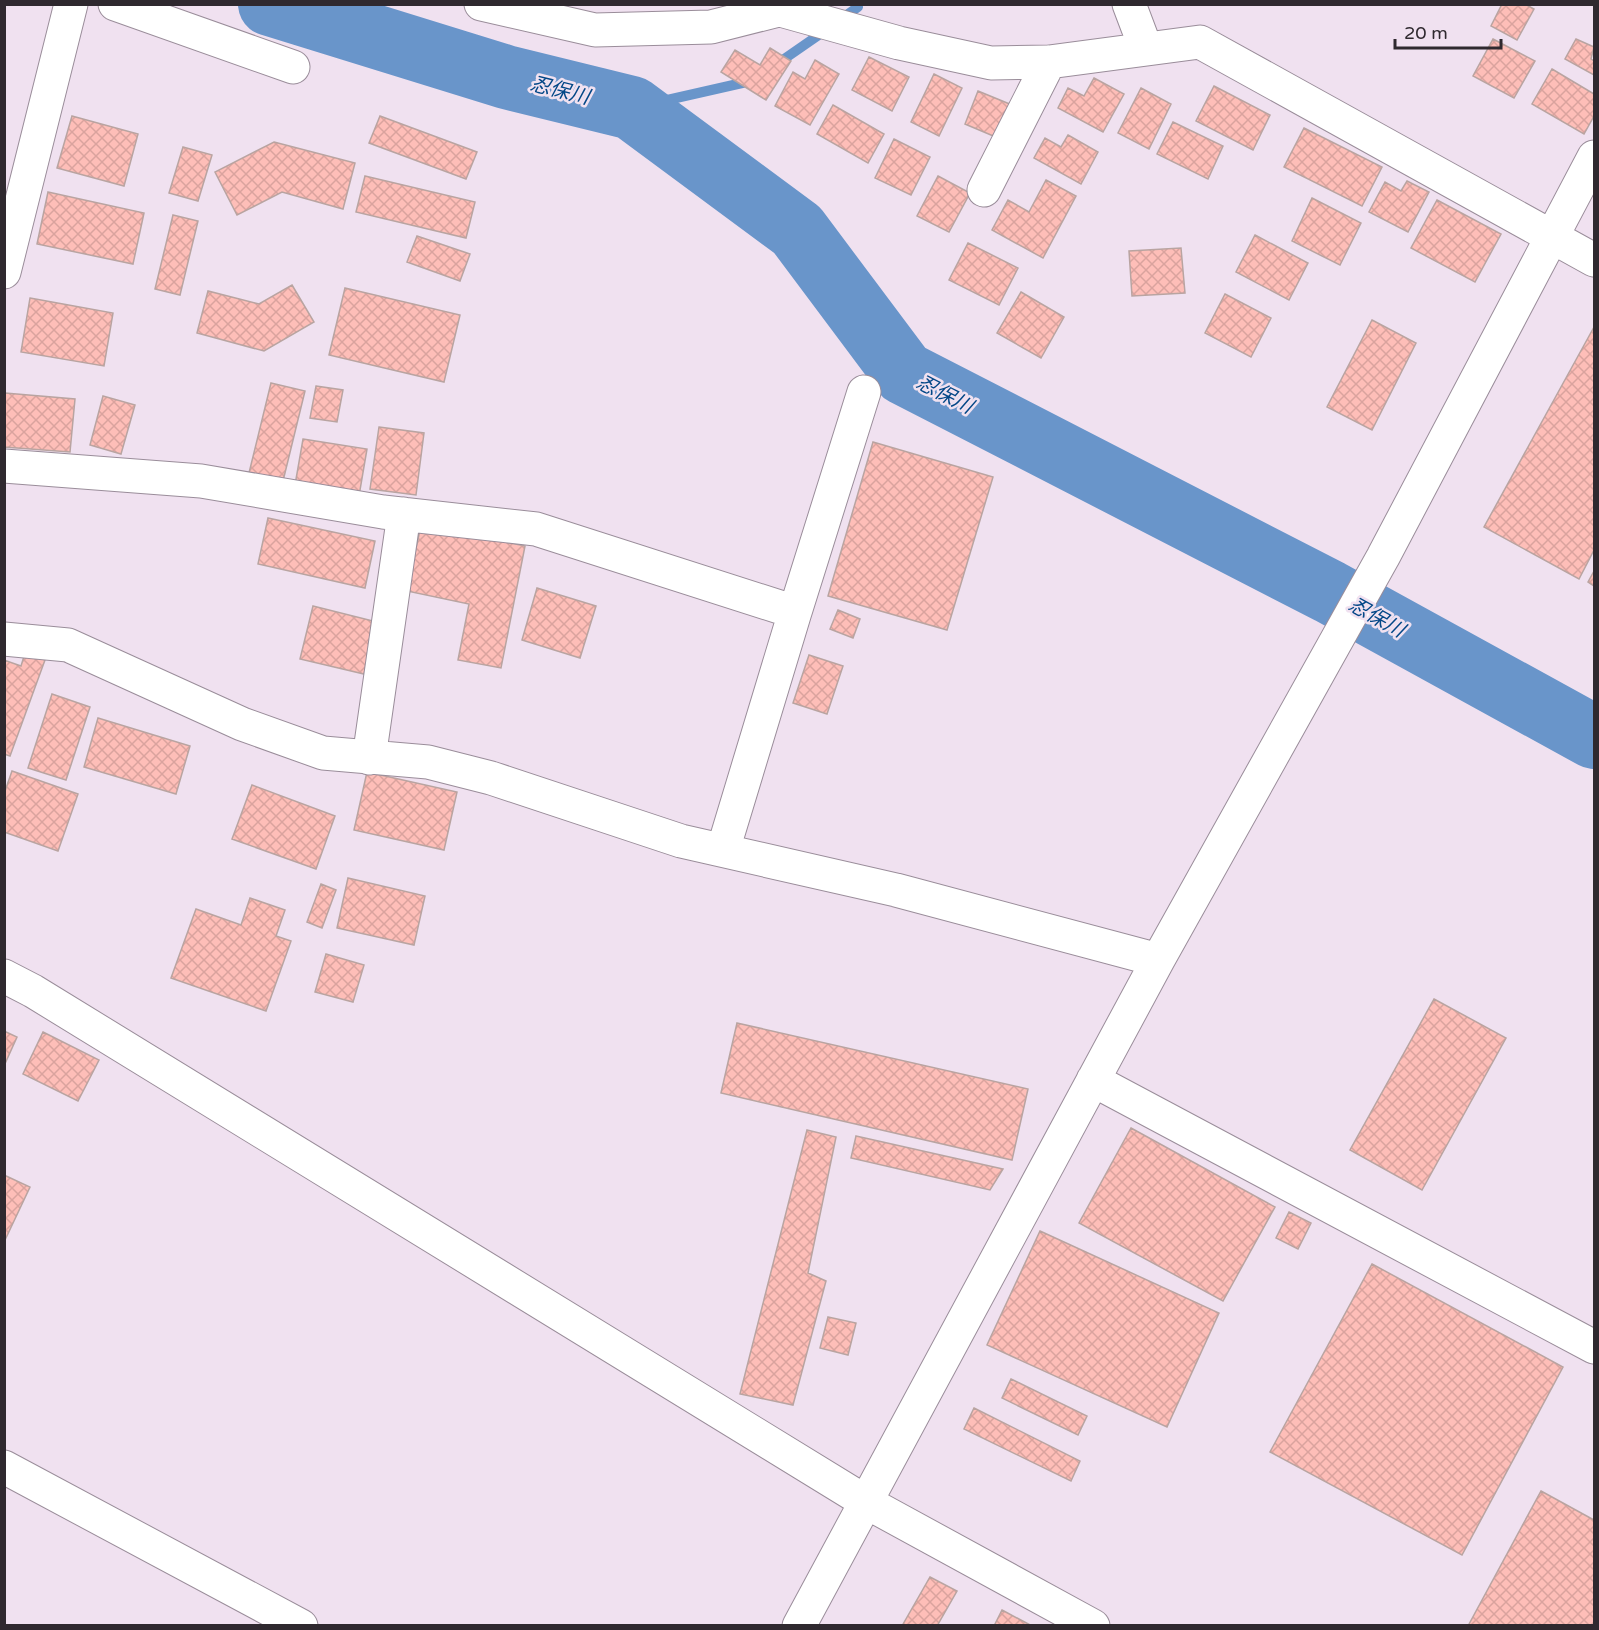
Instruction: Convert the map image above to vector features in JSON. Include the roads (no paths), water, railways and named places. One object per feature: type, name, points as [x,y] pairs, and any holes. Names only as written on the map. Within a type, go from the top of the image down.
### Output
[{"type":"street","points":[[6,260],[71,4]]},
{"type":"street","points":[[116,4],[293,67]]},
{"type":"street","points":[[1129,4],[1146,49]]},
{"type":"street","points":[[492,6],[595,30],[659,17],[711,27],[790,7],[899,43],[991,63],[1049,62],[1200,42],[1594,260]]},
{"type":"street","points":[[984,190],[1049,62]]},
{"type":"street","points":[[799,1626],[1158,960],[1383,557],[1594,157]]},
{"type":"street","points":[[723,850],[864,392]]},
{"type":"street","points":[[4,466],[201,481],[404,514],[536,529],[795,612]]},
{"type":"street","points":[[369,758],[404,514]]},
{"type":"street","points":[[4,639],[68,645],[242,724],[323,753],[428,762],[491,778],[681,841],[896,890],[1158,960]]},
{"type":"street","points":[[4,976],[33,991],[866,1502],[1093,1626]]},
{"type":"street","points":[[1093,1080],[1594,1347]]},
{"type":"street","points":[[4,1467],[301,1626]]},
{"type":"waterway","name":"忍保川","points":[[270,4],[506,77],[632,108],[797,230],[904,373],[1330,592],[1594,737]]},
{"type":"waterway","points":[[841,19],[858,7]]},
{"type":"waterway","points":[[774,66],[826,30]]},
{"type":"waterway","points":[[632,108],[751,81]]}]
